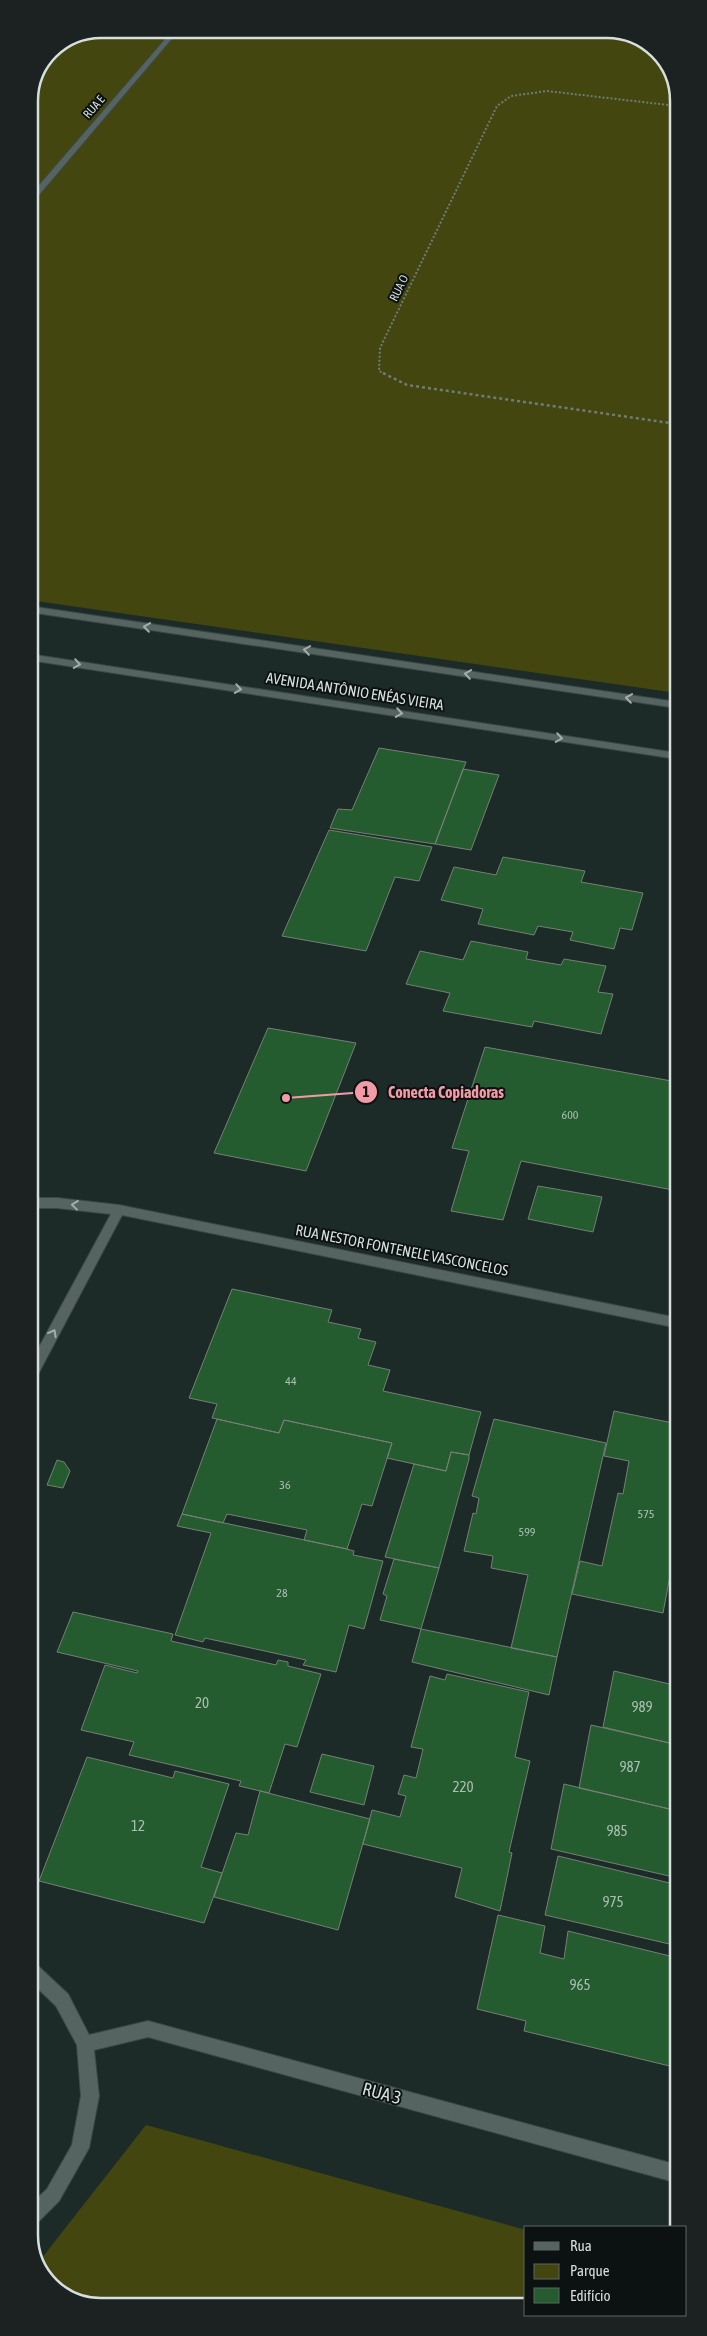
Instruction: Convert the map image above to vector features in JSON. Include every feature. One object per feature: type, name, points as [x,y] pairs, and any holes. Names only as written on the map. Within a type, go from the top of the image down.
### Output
[{"type":"street","name":"RUA E","points":[[38,191],[169,38]]},
{"type":"street","points":[[38,610],[670,704]]},
{"type":"street","name":"AVENIDA ANTÔNIO ENÉAS VIEIRA","points":[[38,658],[670,755]]},
{"type":"street","name":"RUA NESTOR FONTENELE VASCONCELOS","points":[[38,1203],[57,1202],[119,1210],[670,1320]]},
{"type":"street","points":[[38,1361],[119,1210]]},
{"type":"street","points":[[38,1978],[62,2000],[85,2044],[90,2096],[80,2148],[53,2196],[38,2210]]},
{"type":"street","name":"RUA 3","points":[[85,2044],[148,2029],[670,2172]]},
{"type":"path","name":"RUA O","points":[[670,105],[547,91],[511,96],[497,106],[380,348],[378,371],[407,386],[670,423]]},
{"type":"green space","points":[[101,38],[610,38],[630,42],[654,59],[666,80],[670,101],[670,692],[38,601],[38,101],[42,77],[56,56],[77,42]]},
{"type":"green space","points":[[146,2125],[524,2229],[524,2298],[97,2298],[77,2294],[59,2283],[46,2267],[42,2258]]},
{"type":"building","points":[[379,748],[466,762],[435,844],[330,828],[338,809],[352,810]]},
{"type":"building","points":[[463,769],[499,775],[471,850],[435,844]]},
{"type":"building","points":[[329,830],[432,847],[419,881],[395,877],[366,951],[282,936]]},
{"type":"building","points":[[503,857],[585,871],[581,882],[643,893],[632,930],[620,928],[614,949],[570,940],[573,932],[538,926],[534,935],[478,924],[483,909],[441,900],[454,867],[496,875]]},
{"type":"building","points":[[471,941],[528,952],[526,959],[561,965],[564,959],[606,966],[598,992],[613,994],[601,1034],[534,1021],[532,1027],[443,1011],[450,993],[406,984],[420,951],[463,960]]},
{"type":"building","points":[[268,1028],[356,1043],[306,1171],[214,1153]]},
{"type":"building","points":[[485,1047],[670,1081],[670,1189],[521,1161],[503,1220],[451,1211],[469,1151],[452,1148]]},
{"type":"building","points":[[538,1186],[602,1197],[593,1232],[528,1219]]},
{"type":"building","points":[[232,1289],[332,1310],[328,1322],[361,1329],[358,1338],[376,1342],[368,1365],[390,1370],[383,1391],[481,1412],[469,1455],[451,1452],[446,1471],[387,1458],[392,1443],[284,1420],[279,1433],[212,1418],[217,1404],[189,1398]]},
{"type":"building","points":[[614,1411],[670,1422],[670,1576],[663,1613],[572,1594],[580,1561],[602,1566],[618,1493],[623,1494],[629,1461],[604,1456]]},
{"type":"building","points":[[217,1419],[279,1433],[284,1420],[392,1443],[372,1506],[362,1504],[347,1549],[304,1540],[307,1530],[227,1514],[223,1523],[182,1514]]},
{"type":"building","points":[[494,1419],[606,1443],[557,1657],[511,1648],[528,1575],[491,1568],[493,1556],[464,1551],[473,1513],[476,1514],[479,1498],[472,1496]]},
{"type":"building","points":[[451,1452],[469,1455],[469,1459],[439,1568],[385,1557],[414,1464],[446,1471]]},
{"type":"building","points":[[57,1460],[64,1462],[70,1471],[63,1488],[47,1485]]},
{"type":"building","points":[[182,1514],[347,1549],[354,1551],[353,1555],[383,1561],[364,1629],[349,1625],[336,1672],[303,1665],[306,1660],[205,1638],[203,1642],[175,1635],[211,1533],[177,1526]]},
{"type":"building","points":[[394,1559],[439,1568],[421,1629],[380,1620],[387,1596],[383,1594]]},
{"type":"building","points":[[73,1612],[173,1634],[171,1641],[276,1665],[278,1660],[288,1662],[288,1666],[321,1674],[297,1747],[285,1744],[269,1793],[239,1786],[241,1781],[129,1755],[134,1742],[81,1730],[105,1665],[137,1673],[138,1671],[57,1652]]},
{"type":"building","points":[[421,1629],[557,1657],[549,1695],[412,1662]]},
{"type":"building","points":[[614,1671],[670,1684],[670,1743],[603,1727]]},
{"type":"building","points":[[447,1674],[529,1692],[515,1757],[530,1761],[509,1852],[512,1853],[500,1911],[455,1897],[462,1868],[363,1844],[372,1810],[400,1817],[406,1796],[398,1794],[404,1775],[416,1778],[423,1749],[411,1747],[430,1676],[445,1680]]},
{"type":"building","points":[[591,1725],[670,1743],[670,1809],[579,1788]]},
{"type":"building","points":[[322,1754],[374,1766],[364,1805],[310,1792]]},
{"type":"building","points":[[87,1757],[173,1778],[175,1771],[229,1784],[201,1867],[222,1873],[204,1923],[39,1881]]},
{"type":"building","points":[[564,1784],[670,1809],[670,1876],[551,1849]]},
{"type":"building","points":[[260,1791],[370,1819],[338,1930],[214,1897],[236,1833],[248,1835]]},
{"type":"building","points":[[558,1856],[670,1883],[670,1944],[545,1915]]},
{"type":"building","points":[[498,1915],[545,1926],[540,1953],[564,1959],[568,1931],[670,1956],[670,2066],[524,2031],[526,2021],[477,2009]]},
{"type":"place","name":"Conecta Copiadoras","points":[[286,1098]]}]
